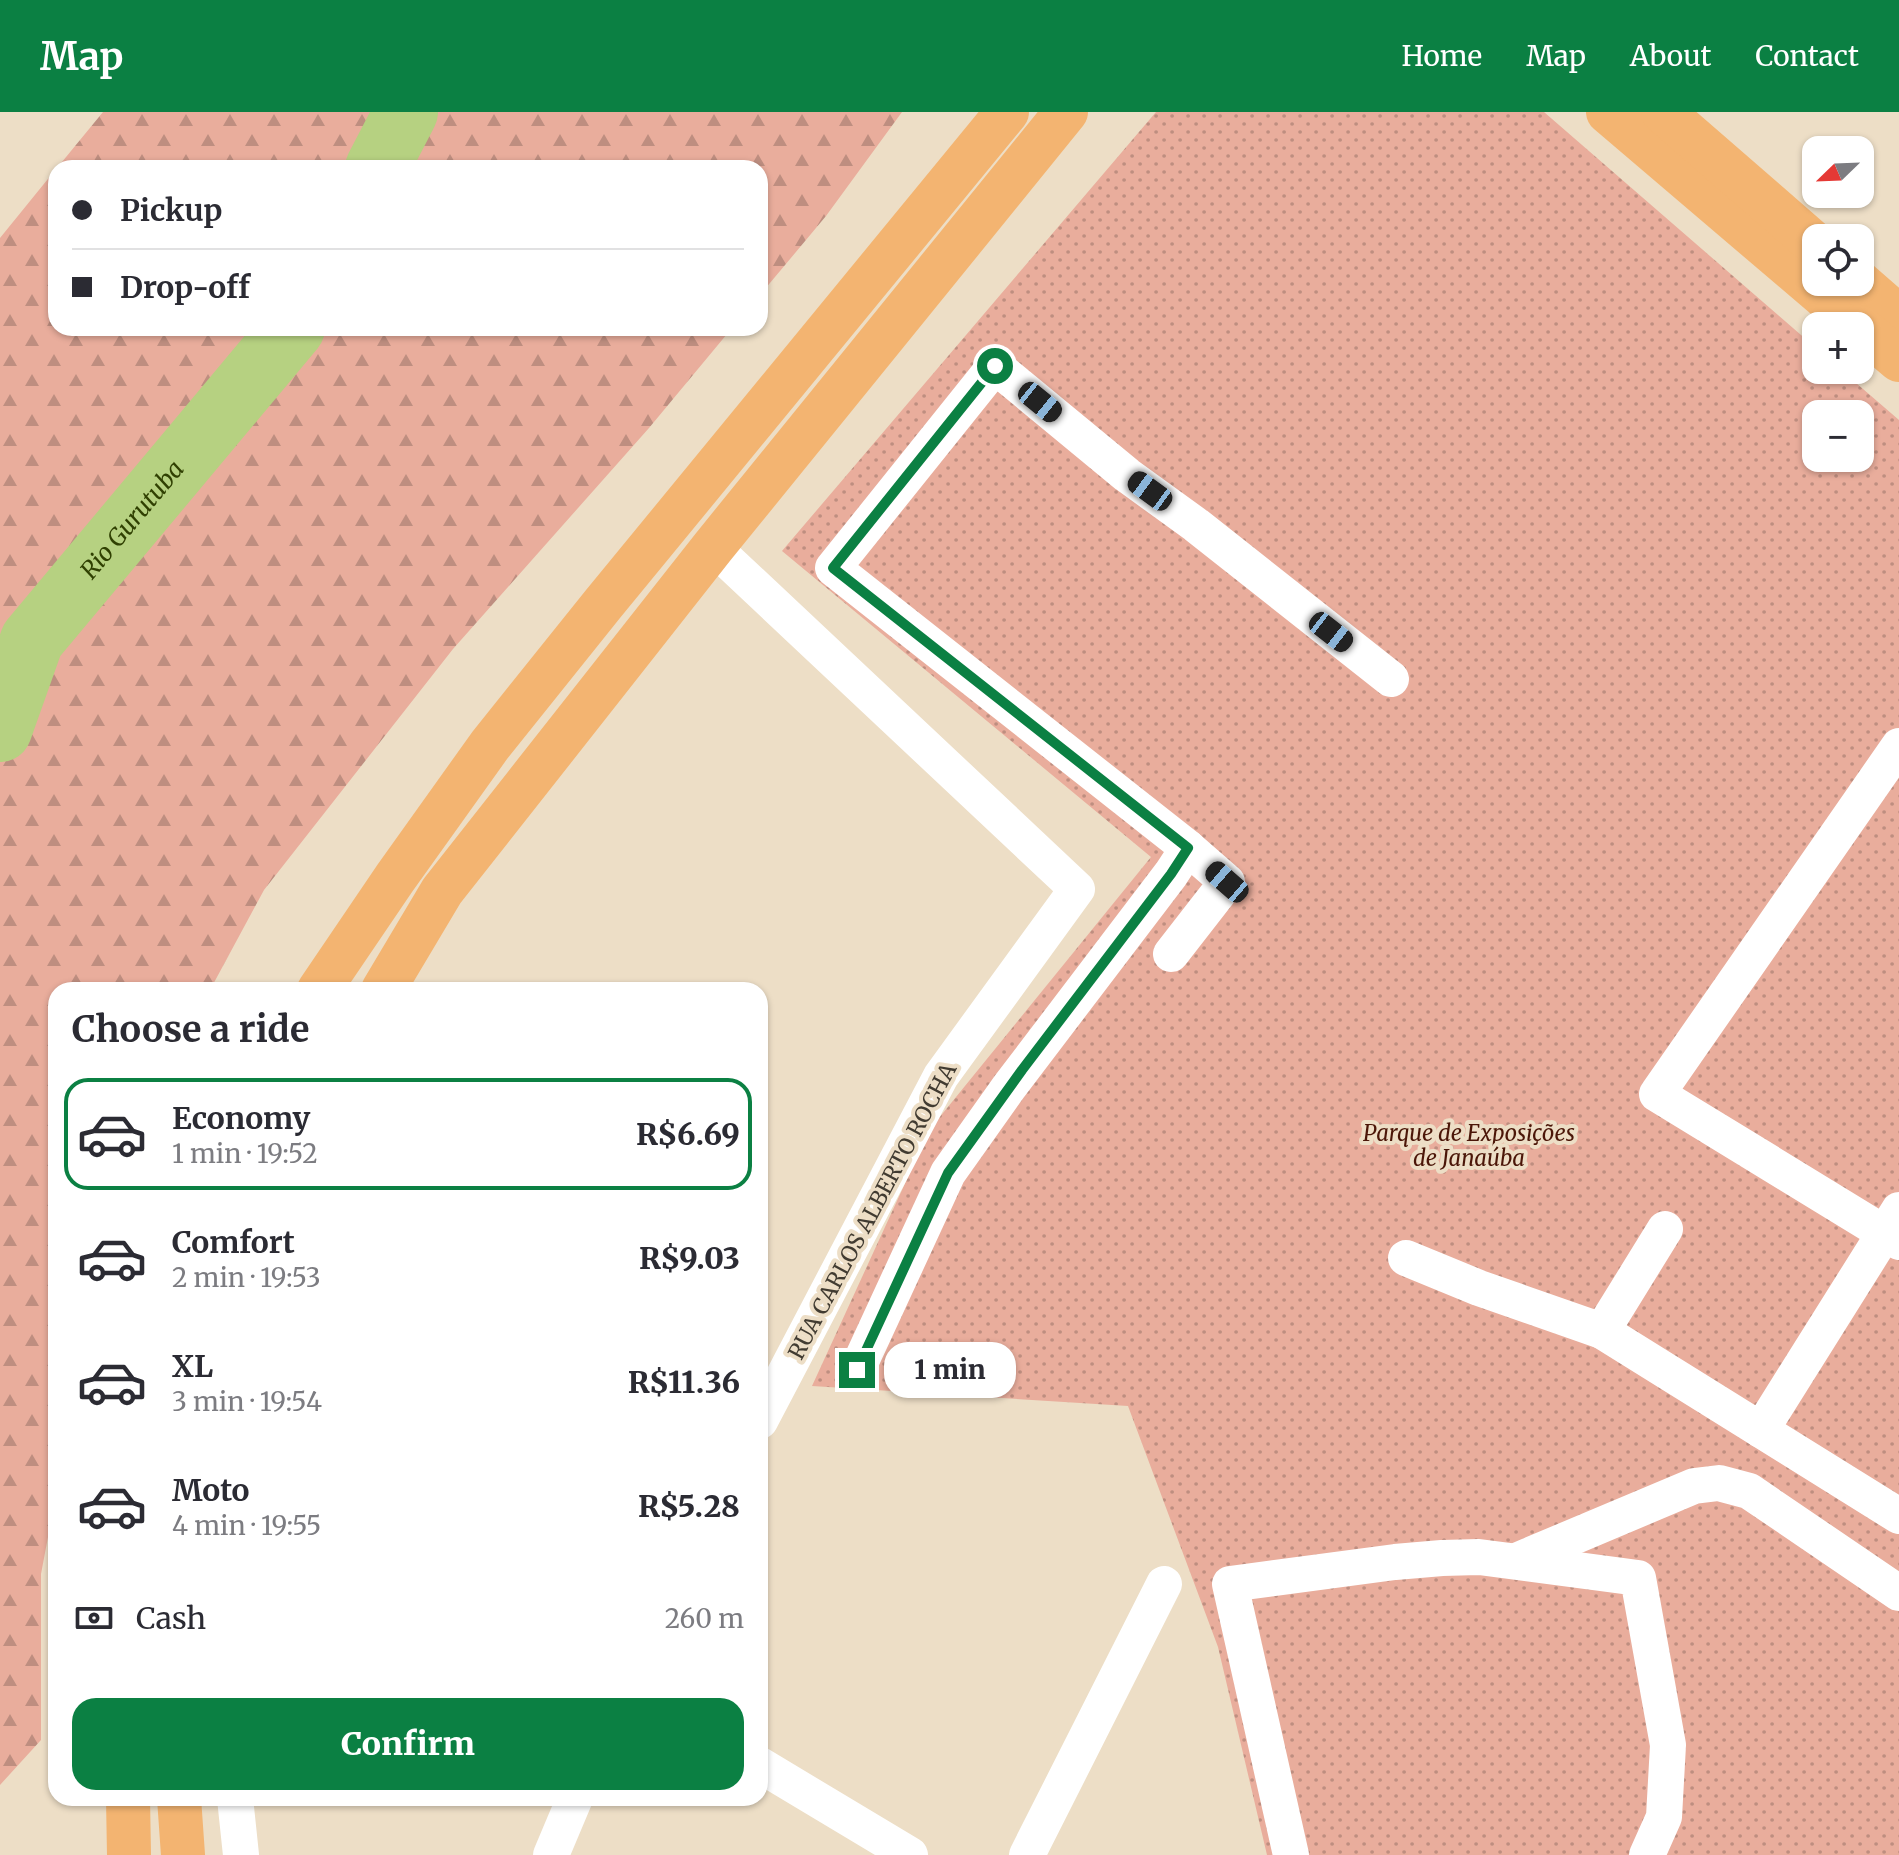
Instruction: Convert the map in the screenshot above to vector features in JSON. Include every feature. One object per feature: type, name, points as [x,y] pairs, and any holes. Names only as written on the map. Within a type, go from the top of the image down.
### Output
[{"type":"main road","points":[[324,982],[490,745],[1007,112]]},
{"type":"main road","points":[[388,982],[442,891],[713,547],[1066,112]]},
{"type":"main road","points":[[1608,112],[1844,312]]},
{"type":"main road","points":[[1663,112],[1802,233]]},
{"type":"main road","points":[[1874,295],[1899,317]]},
{"type":"main road","points":[[1874,338],[1899,360]]},
{"type":"main road","points":[[128,1806],[129,1855]]},
{"type":"main road","points":[[180,1806],[183,1855]]},
{"type":"street","points":[[1171,954],[1227,882],[833,568],[995,366],[1127,475],[1196,525],[1391,679]]},
{"type":"street","name":"RUA CARLOS ALBERTO ROCHA","points":[[713,547],[1077,889],[941,1076],[768,1406]]},
{"type":"street","points":[[1761,1430],[1894,1228],[1657,1094],[1899,746]]},
{"type":"street","points":[[857,1370],[948,1173],[1017,1075],[1188,848]]},
{"type":"street","points":[[1602,1331],[1665,1229]]},
{"type":"street","points":[[1406,1258],[1479,1288],[1602,1331],[1899,1516]]},
{"type":"street","points":[[1515,1562],[1694,1486],[1719,1483],[1749,1491],[1899,1593]]},
{"type":"street","points":[[1291,1855],[1230,1584],[1395,1562],[1479,1557],[1638,1578],[1668,1745],[1664,1817],[1647,1855]]},
{"type":"street","points":[[1027,1855],[1164,1584]]},
{"type":"street","points":[[768,1770],[910,1855]]},
{"type":"street","points":[[236,1806],[241,1855]]},
{"type":"street","points":[[551,1855],[572,1806]]},
{"type":"green space","points":[[103,112],[902,112],[826,216],[768,285],[768,160],[64,160]]},
{"type":"green space","name":"Parque de Exposições de Janaúba","points":[[1156,112],[1544,112],[1802,336],[1802,384],[1857,384],[1899,420],[1899,1855],[1267,1855],[1218,1647],[1128,1406],[812,1386],[930,1129],[1151,857],[782,551]]},
{"type":"green space","points":[[48,179],[48,336],[725,336],[649,428],[453,649],[264,890],[214,982],[48,982],[48,1537],[41,1574],[41,1740],[0,1785],[0,238]]},
{"type":"waterway","name":"Rio Gurutuba","points":[[381,160],[406,112]]},
{"type":"waterway","name":"Rio Gurutuba","points":[[0,730],[32,640],[286,336]]},
{"type":"route","points":[[857,1370],[948,1173],[1188,848],[833,568],[995,366]]}]
